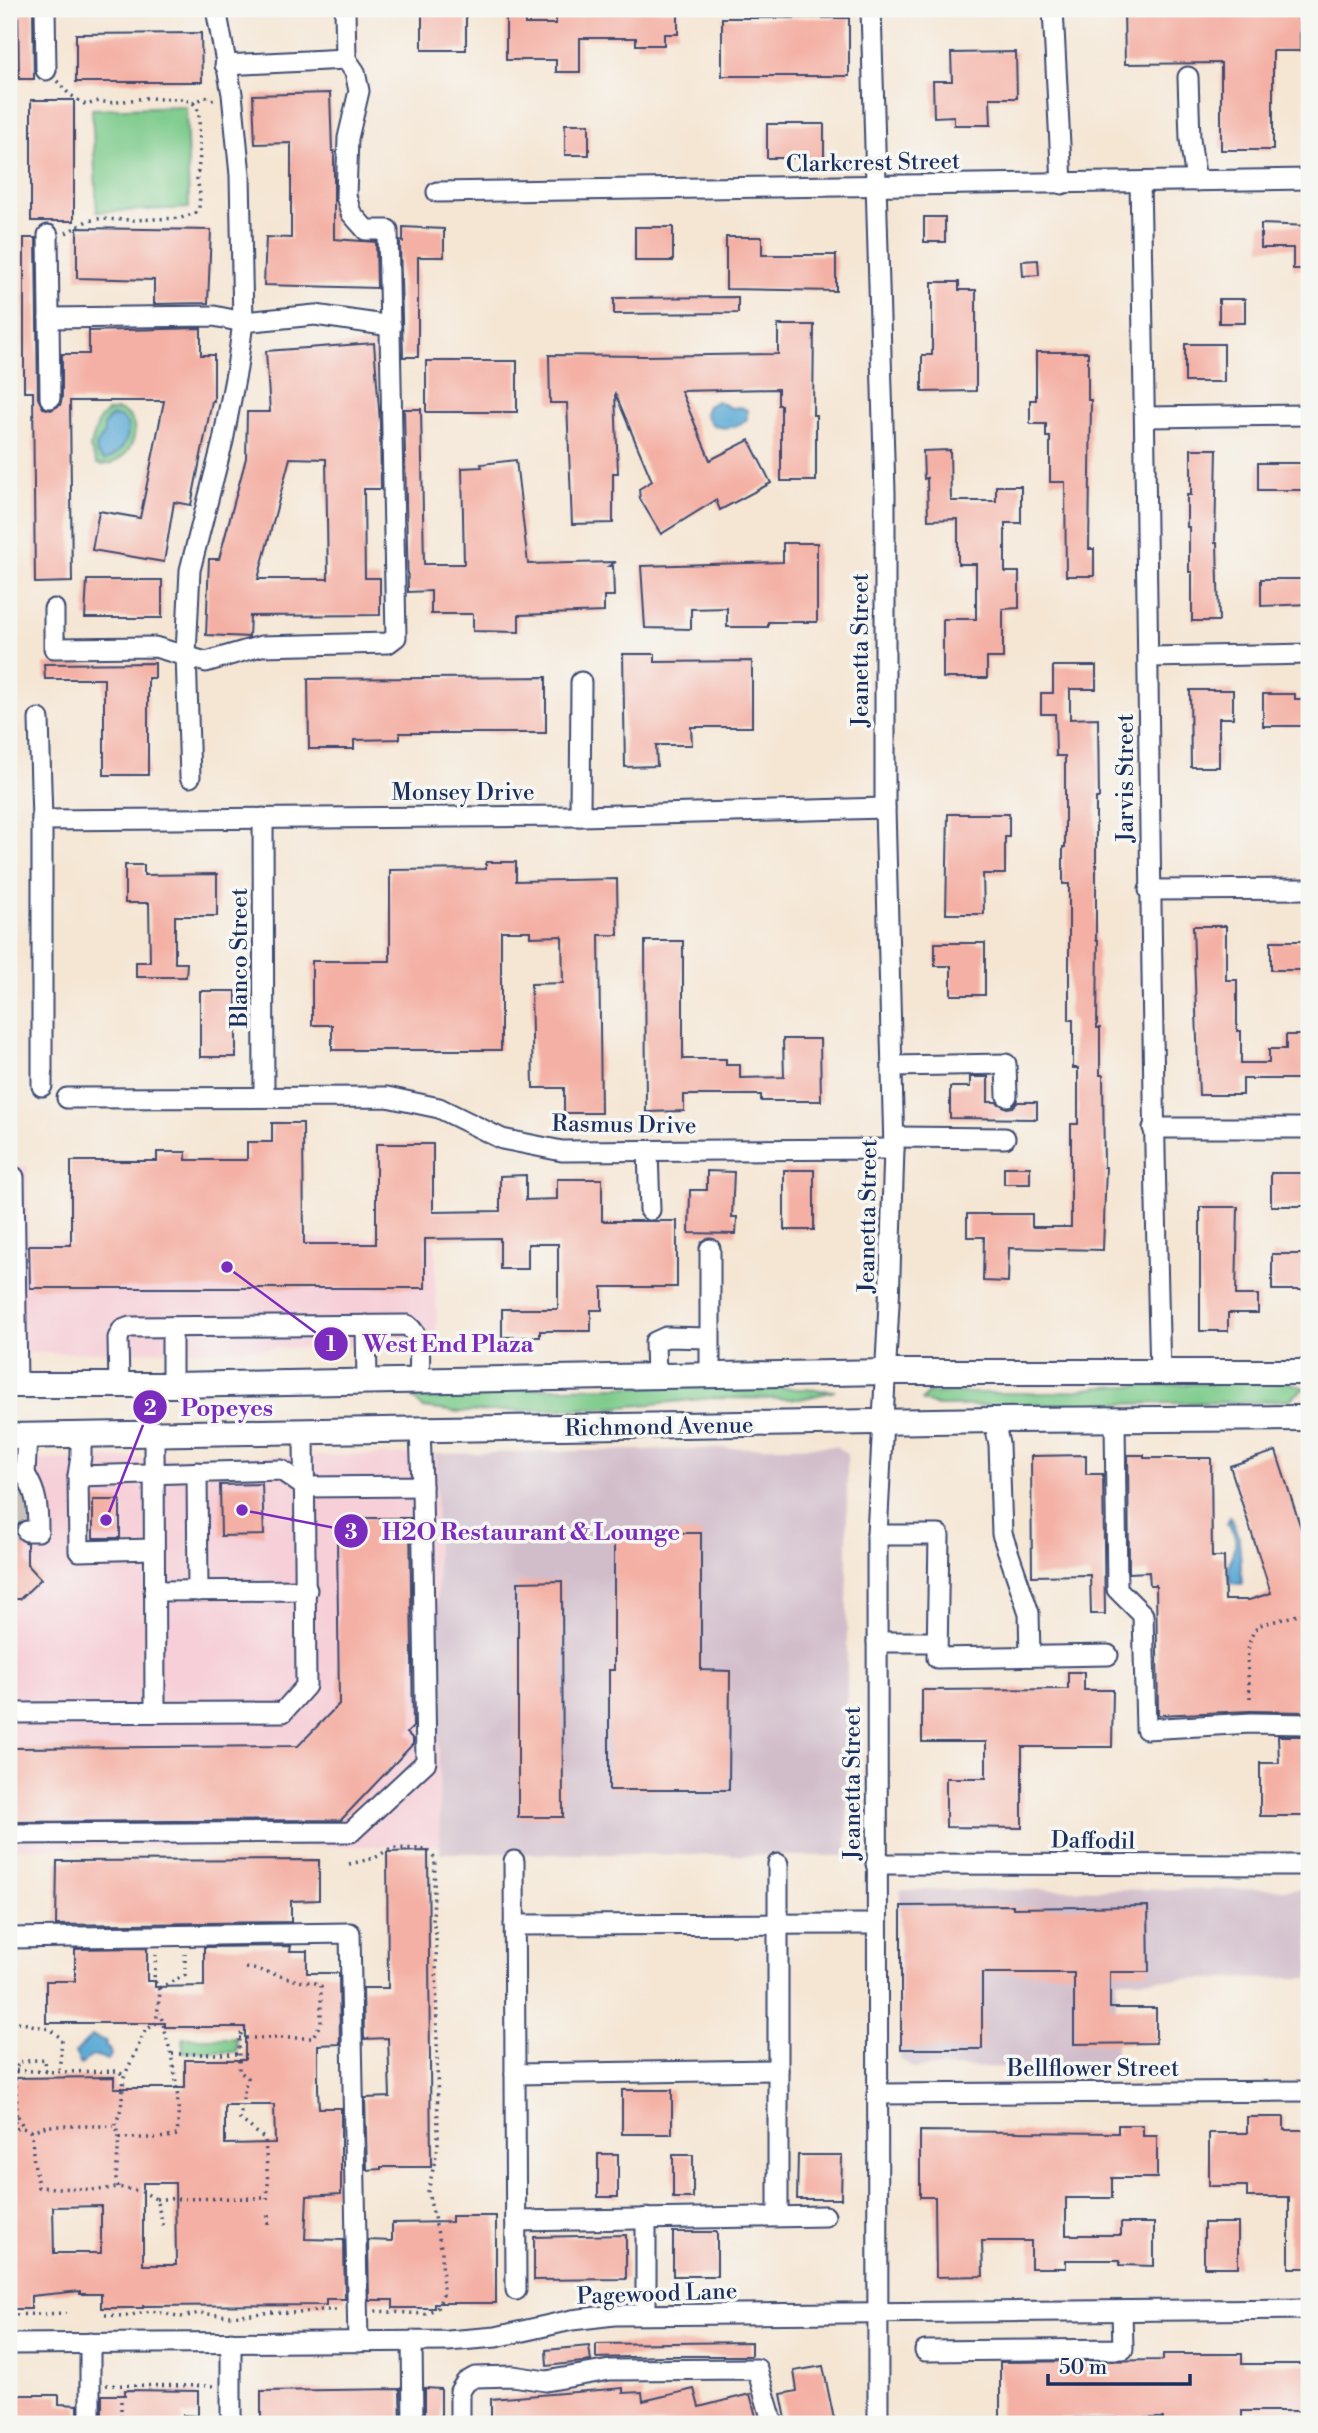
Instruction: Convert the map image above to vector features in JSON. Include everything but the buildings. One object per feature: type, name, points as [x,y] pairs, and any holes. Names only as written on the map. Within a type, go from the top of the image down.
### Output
[{"type":"main road","points":[[13,1385],[172,1385],[885,1373],[1309,1372]]},
{"type":"main road","name":"Richmond Avenue","points":[[18,1436],[994,1420],[1309,1418]]},
{"type":"street","points":[[46,9],[46,69]]},
{"type":"street","points":[[190,776],[186,654],[190,570],[223,441],[243,322],[240,175],[232,94],[216,9]]},
{"type":"street","points":[[54,609],[54,648],[155,647],[206,662],[261,646],[388,643],[396,637],[388,230],[366,230],[351,213],[346,196],[348,138],[359,91],[355,72],[346,59],[345,9]]},
{"type":"street","name":"Jeanetta Street","points":[[871,9],[885,492],[885,808],[894,1143],[877,1535],[878,2424]]},
{"type":"street","points":[[1053,9],[1062,184]]},
{"type":"street","points":[[225,65],[346,59]]},
{"type":"street","points":[[1188,77],[1190,139],[1196,181]]},
{"type":"street","name":"Clarkcrest Street","points":[[437,192],[1309,179]]},
{"type":"street","name":"Jarvis Street","points":[[1140,183],[1149,657],[1149,890],[1160,1373]]},
{"type":"street","points":[[48,235],[50,398]]},
{"type":"street","points":[[49,318],[214,316],[243,322],[315,315],[391,326]]},
{"type":"street","points":[[1145,417],[1309,415]]},
{"type":"street","points":[[1149,657],[1309,654]]},
{"type":"street","points":[[580,816],[581,682]]},
{"type":"street","points":[[39,719],[42,820],[42,1086]]},
{"type":"street","name":"Monsey Drive","points":[[42,820],[580,816],[885,808]]},
{"type":"street","name":"Blanco Street","points":[[263,818],[264,1097]]},
{"type":"street","points":[[1149,890],[1309,889]]},
{"type":"street","points":[[892,1066],[1006,1064],[1007,1096]]},
{"type":"street","name":"Rasmus Drive","points":[[67,1098],[387,1097],[439,1108],[502,1139],[562,1151],[648,1151],[1005,1138]]},
{"type":"street","points":[[1153,1128],[1309,1128]]},
{"type":"street","points":[[648,1151],[650,1210]]},
{"type":"street","points":[[9,1177],[14,1177],[13,1385]]},
{"type":"street","points":[[710,1249],[710,1376]]},
{"type":"street","points":[[366,1325],[367,1382]]},
{"type":"street","points":[[119,1385],[118,1338],[122,1330],[130,1327],[407,1325],[414,1330],[419,1340],[419,1381]]},
{"type":"street","points":[[172,1327],[172,1385]]},
{"type":"street","points":[[656,1377],[655,1342],[666,1337],[709,1338]]},
{"type":"street","points":[[994,1420],[999,1444],[1002,1534],[1029,1613],[1030,1656]]},
{"type":"street","points":[[1115,1420],[1117,1589],[1143,1615],[1146,1729],[1251,1723],[1309,1724]]},
{"type":"street","points":[[9,1834],[351,1832],[426,1762],[420,1429]]},
{"type":"street","points":[[9,1713],[282,1712],[306,1686],[304,1432]]},
{"type":"street","points":[[154,1434],[155,1712]]},
{"type":"street","points":[[81,1435],[78,1476],[79,1550],[153,1549]]},
{"type":"street","points":[[18,1436],[17,1474],[31,1509]]},
{"type":"street","points":[[78,1476],[281,1470],[305,1487],[422,1486]]},
{"type":"street","points":[[197,1472],[198,1591]]},
{"type":"street","points":[[877,1535],[939,1535],[937,1658],[1108,1655]]},
{"type":"street","points":[[154,1591],[307,1590]]},
{"type":"street","points":[[877,1642],[936,1642]]},
{"type":"street","points":[[514,1861],[516,2290]]},
{"type":"street","points":[[778,1864],[778,2216]]},
{"type":"street","name":"Daffodil","points":[[876,1864],[1309,1865]]},
{"type":"street","points":[[514,1925],[876,1924]]},
{"type":"street","points":[[9,1938],[350,1933],[358,2342]]},
{"type":"street","points":[[515,2074],[778,2070]]},
{"type":"street","name":"Bellflower Street","points":[[877,2094],[1309,2091]]},
{"type":"street","points":[[516,2221],[825,2216]]},
{"type":"street","points":[[646,2218],[646,2314]]},
{"type":"street","name":"Pagewood Lane","points":[[9,2344],[412,2341],[496,2337],[592,2316],[646,2314],[1309,2309]]},
{"type":"street","points":[[925,2351],[1123,2349],[1122,2311]]},
{"type":"street","points":[[412,2341],[413,2424]]},
{"type":"street","points":[[231,2342],[231,2424]]},
{"type":"street","points":[[90,2343],[90,2424]]},
{"type":"street","points":[[460,2424],[460,2391],[466,2382],[475,2377],[513,2376],[546,2381],[610,2370],[757,2369],[774,2424]]},
{"type":"path","points":[[46,69],[69,94],[86,105],[146,98],[182,99],[192,102],[197,107],[199,116],[200,155],[197,179],[199,208],[195,213],[181,218],[98,219],[87,221],[62,235],[48,235]]},
{"type":"path","points":[[1250,1698],[1248,1656],[1249,1641],[1254,1630],[1260,1625],[1309,1612]]},
{"type":"path","points":[[105,2315],[126,2316],[151,2311],[183,2317],[200,2313],[229,2316],[299,2313],[321,2309],[425,2314],[437,2308],[443,2295],[442,2251],[428,2192],[438,2147],[439,2021],[436,1935],[433,1922],[435,1860],[427,1849],[391,1848],[375,1858],[349,1864]]},
{"type":"path","points":[[119,2138],[163,2138],[177,2135],[178,2092],[172,2053],[160,2010],[159,1988],[154,1979],[157,1936]]},
{"type":"path","points":[[159,1988],[185,1975],[186,1936]]},
{"type":"path","points":[[239,2039],[312,2038],[321,2024],[321,1986],[264,1969],[244,1968]]},
{"type":"path","points":[[118,2186],[116,2179],[119,2138],[115,2126],[121,2109],[124,2077],[145,2031],[156,2024],[160,2010]]},
{"type":"path","points":[[18,2022],[49,2029],[62,2039],[59,2072]]},
{"type":"path","points":[[18,2116],[11,2129],[24,2129],[33,2137],[38,2187],[99,2190],[118,2186],[143,2192],[156,2199],[267,2199],[265,2139],[240,2119],[248,2078],[239,2071],[238,2054],[239,2039],[245,2027]]},
{"type":"path","points":[[172,2053],[238,2054]]},
{"type":"path","points":[[24,2129],[18,2116],[15,2070],[18,2062],[45,2059],[47,2071]]},
{"type":"path","points":[[9,2070],[119,2071],[124,2077]]},
{"type":"path","points":[[30,2132],[47,2126],[115,2126]]},
{"type":"path","points":[[156,2199],[164,2228]]},
{"type":"path","points":[[268,2215],[268,2228]]},
{"type":"path","points":[[9,2315],[66,2313]]},
{"type":"path","points":[[90,2385],[230,2386]]},
{"type":"path","points":[[121,2400],[121,2424]]},
{"type":"shaded area","points":[[9,1166],[28,1166],[28,1241],[435,1238],[437,1345],[9,1354]]},
{"type":"shaded area","points":[[835,1446],[847,1453],[847,1856],[440,1853],[436,1454]]},
{"type":"shaded area","points":[[436,1454],[440,1846],[9,1848],[9,1460]]},
{"type":"shaded area","points":[[1309,1889],[1309,1978],[1116,1980],[1116,2066],[914,2068],[900,2059],[900,1890]]},
{"type":"green space","points":[[186,106],[189,208],[97,212],[92,109]]},
{"type":"green space","points":[[117,410],[128,415],[133,423],[132,443],[119,460],[97,464],[90,448],[99,420],[107,412]]},
{"type":"green space","points":[[1284,1381],[1305,1388],[1290,1399],[1259,1402],[937,1406],[922,1400],[928,1393],[1056,1393],[1101,1387]]},
{"type":"green space","points":[[728,1385],[835,1391],[800,1399],[713,1398],[610,1408],[458,1412],[423,1408],[413,1398],[449,1390]]},
{"type":"green space","points":[[183,2038],[236,2038],[237,2052],[183,2052]]},
{"type":"water","points":[[717,401],[731,408],[741,407],[747,410],[747,419],[736,426],[723,428],[712,424],[705,413],[708,406]]},
{"type":"water","points":[[114,416],[127,424],[127,438],[118,452],[104,460],[97,454],[96,446],[104,434],[105,423]]},
{"type":"water","points":[[1230,1517],[1239,1538],[1242,1584],[1230,1583],[1229,1566],[1235,1540],[1227,1524]]},
{"type":"water","points":[[92,2036],[106,2041],[105,2046],[111,2055],[108,2060],[92,2056],[81,2064],[75,2053]]},
{"type":"tunnel","points":[[9,1495],[26,1495]]},
{"type":"tunnel","points":[[9,1512],[27,1512]]},
{"type":"tunnel","points":[[9,1530],[27,1531]]},
{"type":"place","name":"West End Plaza","points":[[227,1267]]},
{"type":"place","name":"H2O Restaurant & Lounge","points":[[242,1510]]},
{"type":"place","name":"Popeyes","points":[[106,1520]]}]
